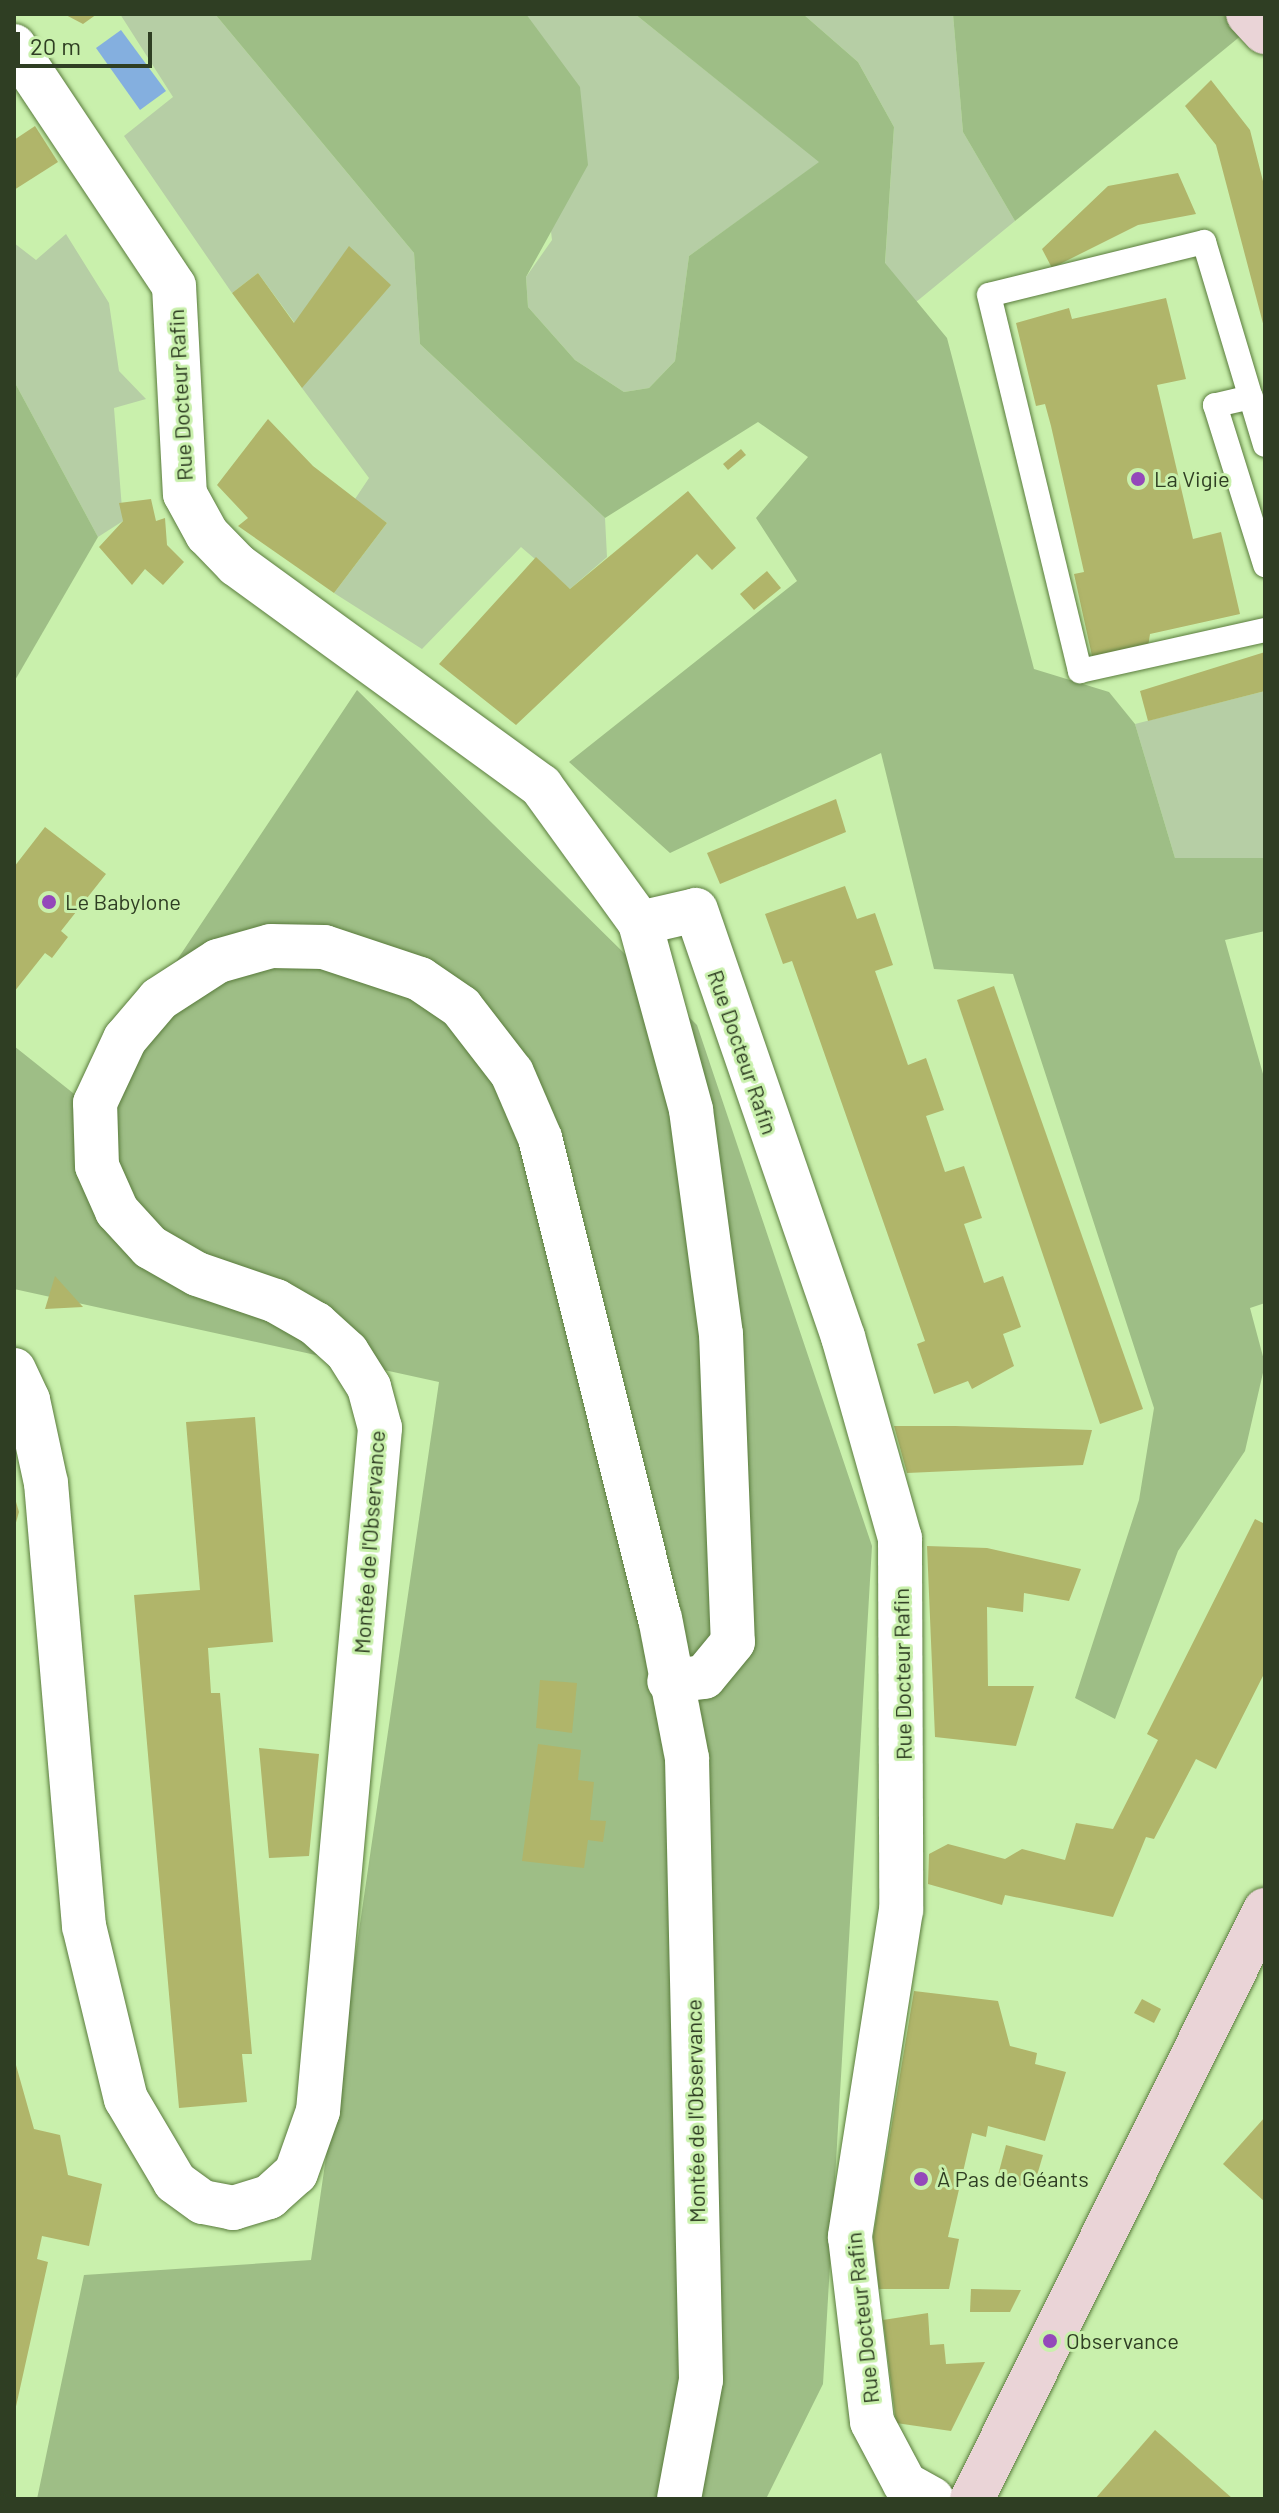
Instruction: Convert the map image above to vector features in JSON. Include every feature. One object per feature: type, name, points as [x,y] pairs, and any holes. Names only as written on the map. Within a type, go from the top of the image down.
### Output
[{"type":"street","points":[[1248,14],[1265,32]]},
{"type":"street","name":"Rue Docteur Rafin","points":[[14,46],[174,286],[185,494],[207,534],[237,565],[541,786],[640,923],[691,1110],[721,1334],[733,1642],[704,1677],[669,1681]]},
{"type":"street","name":"Rue Docteur Rafin","points":[[640,923],[696,910],[843,1337],[900,1538],[901,1910],[850,2237],[872,2422],[905,2484],[932,2499]]},
{"type":"street","name":"Montée de l'Observance","points":[[14,1370],[28,1400],[46,1483],[84,1926],[126,2099],[175,2182],[203,2202],[233,2208],[269,2197],[296,2173],[318,2111],[380,1428],[369,1387],[347,1352],[316,1324],[276,1301],[197,1274],[150,1247],[117,1211],[97,1166],[95,1103],[125,1039],[159,999],[218,961],[271,946],[324,947],[420,979],[489,1038],[540,1138],[660,1618],[669,1681],[687,1758],[701,2364],[679,2499]]},
{"type":"street","points":[[972,2499],[1265,1910]]},
{"type":"lane","points":[[1265,445],[1204,242],[989,295],[1080,671],[1265,630]]},
{"type":"lane","points":[[1251,397],[1215,405],[1265,565]]},
{"type":"green space","points":[[120,14],[215,14],[414,253],[420,344],[605,518],[607,557],[570,589],[521,547],[422,649],[334,593],[387,523],[355,499],[369,478],[302,388],[294,322],[258,273],[232,293],[124,136],[173,97]]},
{"type":"green space","points":[[215,14],[526,14],[580,87],[588,165],[526,277],[528,307],[575,360],[624,392],[649,388],[675,361],[689,256],[819,162],[635,14],[803,14],[858,62],[894,127],[885,263],[947,338],[1034,669],[1109,692],[1135,724],[1175,858],[1265,858],[1265,931],[1225,940],[1265,1081],[1265,1303],[1250,1308],[1265,1364],[1245,1451],[1178,1551],[1115,1719],[1075,1698],[1139,1500],[1154,1408],[1013,974],[934,969],[881,753],[670,853],[569,762],[797,581],[756,518],[808,457],[758,422],[605,518],[420,344],[414,253]]},
{"type":"green space","points":[[526,14],[635,14],[820,162],[689,256],[675,361],[649,388],[624,392],[575,360],[528,307],[526,277],[552,240]]},
{"type":"green space","points":[[803,14],[953,14],[963,132],[1015,221],[916,302],[885,264],[894,127],[858,62]]},
{"type":"green space","points":[[953,14],[1265,16],[1015,221],[963,132]]},
{"type":"green space","points":[[66,234],[109,303],[119,371],[146,399],[114,408],[123,521],[98,537],[14,381],[14,243],[36,260]]},
{"type":"green space","points":[[14,381],[98,537],[14,682]]},
{"type":"green space","points":[[357,690],[697,1025],[872,1546],[823,2384],[766,2499],[37,2499],[84,2275],[311,2260],[439,1382],[14,1289],[14,1046],[83,1101]]},
{"type":"green space","points":[[1265,691],[1265,858],[1175,858],[1135,724]]},
{"type":"water","points":[[121,30],[166,91],[140,110],[96,48]]},
{"type":"building","points":[[64,14],[97,14],[83,24]]},
{"type":"building","points":[[1211,80],[1250,130],[1265,189],[1265,331],[1216,145],[1185,106]]},
{"type":"building","points":[[35,126],[58,162],[14,190],[14,140]]},
{"type":"building","points":[[1178,173],[1196,214],[1138,225],[1052,268],[1042,249],[1108,186]]},
{"type":"building","points":[[349,246],[391,285],[302,388],[232,293],[258,273],[294,323]]},
{"type":"building","name":"La Vigie","points":[[1166,298],[1186,379],[1157,385],[1193,539],[1221,532],[1240,614],[1150,634],[1148,647],[1092,656],[1074,574],[1084,572],[1051,426],[1045,404],[1036,406],[1016,323],[1069,308],[1072,319]]},
{"type":"building","points":[[268,419],[313,466],[387,523],[334,593],[238,526],[248,518],[217,485]]},
{"type":"building","points":[[741,449],[746,455],[728,470],[723,464]]},
{"type":"building","points":[[688,491],[736,548],[712,570],[697,554],[516,725],[439,664],[536,557],[570,589]]},
{"type":"building","points":[[151,499],[156,521],[165,518],[167,545],[184,562],[163,585],[145,569],[132,585],[99,547],[123,521],[119,503]]},
{"type":"building","points":[[767,571],[781,588],[754,610],[740,594]]},
{"type":"building","points":[[1265,652],[1265,691],[1148,721],[1140,691]]},
{"type":"building","points":[[836,799],[846,832],[720,884],[707,853]]},
{"type":"building","name":"Le Babylone","points":[[45,827],[106,874],[61,931],[68,937],[52,958],[45,953],[14,992],[14,867]]},
{"type":"building","points":[[845,886],[857,919],[875,913],[893,965],[875,971],[908,1065],[926,1058],[944,1110],[926,1116],[945,1172],[964,1166],[982,1218],[964,1224],[984,1283],[1003,1276],[1021,1327],[1003,1334],[1014,1366],[972,1389],[968,1381],[934,1394],[917,1344],[925,1341],[792,961],[783,964],[765,914]]},
{"type":"building","points":[[994,986],[1143,1409],[1100,1424],[957,1000]]},
{"type":"building","points":[[55,1276],[83,1307],[45,1309]]},
{"type":"building","points":[[255,1417],[273,1642],[208,1648],[211,1693],[220,1693],[252,2054],[242,2054],[247,2102],[179,2108],[134,1595],[200,1590],[186,1422]]},
{"type":"building","points":[[894,1426],[1092,1430],[1083,1465],[907,1473]]},
{"type":"building","points":[[14,1495],[19,1512],[15,1526],[14,1526]]},
{"type":"building","points":[[1255,1519],[1265,1524],[1265,1672],[1216,1769],[1196,1759],[1154,1839],[1146,1837],[1113,1917],[1005,1895],[1002,1905],[928,1884],[929,1854],[948,1844],[1005,1859],[1022,1849],[1065,1860],[1076,1823],[1113,1829],[1158,1740],[1147,1734]]},
{"type":"building","points":[[927,1546],[987,1548],[1081,1569],[1069,1601],[1024,1593],[1023,1612],[987,1607],[988,1686],[1034,1686],[1016,1746],[935,1737]]},
{"type":"building","points":[[540,1680],[577,1683],[572,1733],[536,1728]]},
{"type":"building","points":[[538,1744],[581,1750],[578,1780],[594,1782],[590,1820],[606,1821],[603,1842],[588,1840],[584,1868],[522,1861]]},
{"type":"building","points":[[259,1748],[319,1754],[309,1856],[269,1858]]},
{"type":"building","points":[[914,1991],[998,2001],[1010,2046],[1037,2053],[1035,2064],[1066,2072],[1045,2141],[988,2126],[986,2137],[972,2133],[948,2237],[959,2239],[949,2289],[879,2289],[873,2237]]},
{"type":"building","points":[[1142,1999],[1161,2009],[1154,2023],[1134,2013]]},
{"type":"building","points":[[14,2058],[34,2129],[60,2135],[68,2175],[102,2184],[89,2246],[42,2236],[37,2259],[48,2262],[15,2411]]},
{"type":"building","points":[[1265,2117],[1265,2202],[1223,2164]]},
{"type":"building","points":[[1006,2145],[1043,2155],[1033,2189],[997,2179]]},
{"type":"building","points":[[971,2289],[1021,2290],[1010,2312],[970,2312]]},
{"type":"building","points":[[928,2313],[930,2345],[944,2344],[946,2364],[985,2362],[951,2431],[896,2423],[883,2320]]},
{"type":"building","points":[[1155,2430],[1233,2499],[1095,2499]]},
{"type":"place","name":"La Vigie","points":[[1138,479]]},
{"type":"place","name":"Le Babylone","points":[[49,902]]},
{"type":"place","name":"À Pas de Géants","points":[[921,2179]]},
{"type":"place","name":"Observance","points":[[1050,2341]]}]
